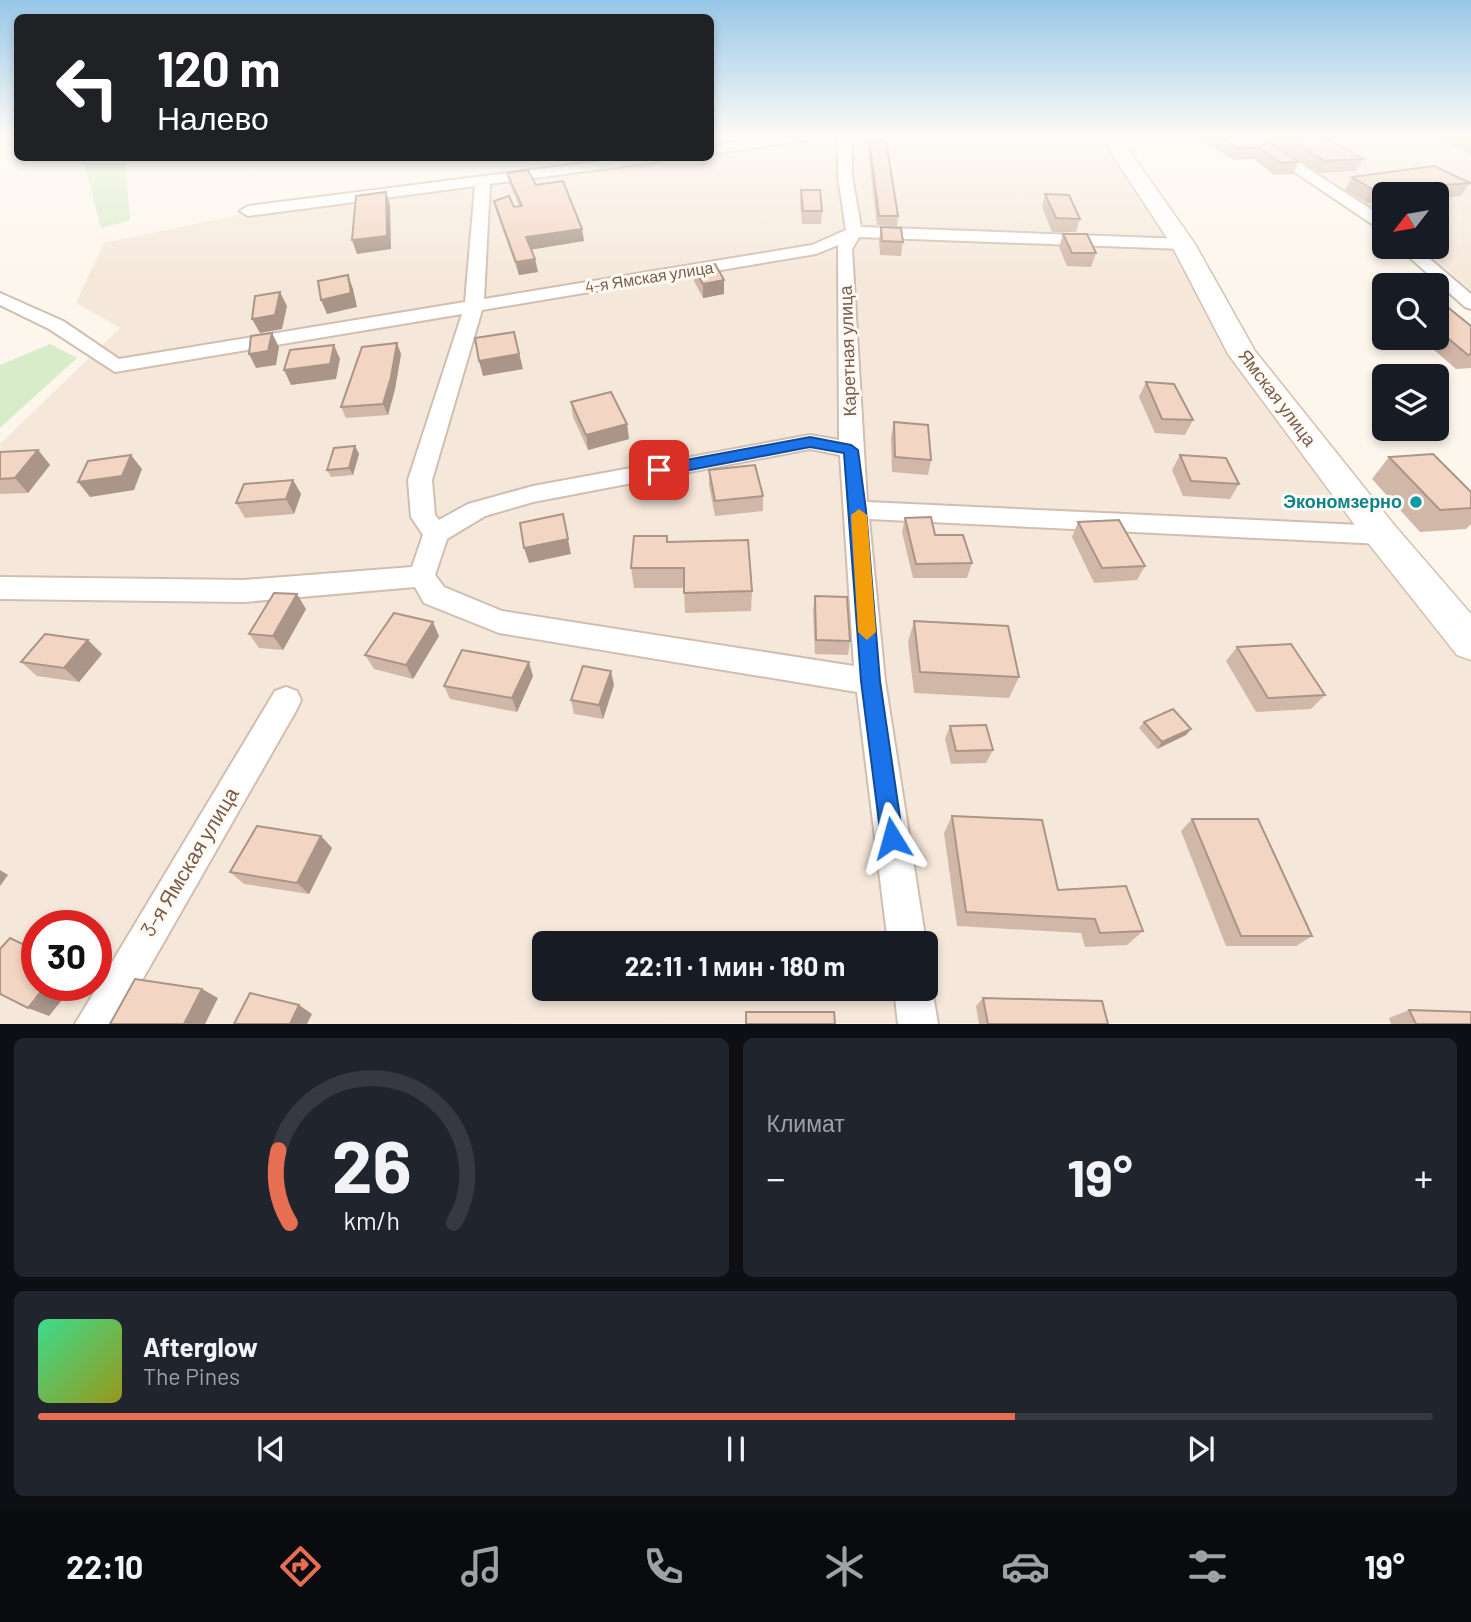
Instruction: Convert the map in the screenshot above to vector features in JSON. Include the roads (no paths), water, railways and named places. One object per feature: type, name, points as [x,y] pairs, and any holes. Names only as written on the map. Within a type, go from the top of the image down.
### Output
[{"type":"street","points":[[248,211],[461,184]]},
{"type":"street","points":[[436,534],[423,517],[420,480],[474,306],[483,184]]},
{"type":"street","name":"Каретная улица","points":[[846,184],[854,232],[844,249],[851,450],[859,510],[870,681],[905,931]]},
{"type":"street","name":"Ямская улица","points":[[1142,184],[1183,244],[1242,354],[1382,535],[1471,643]]},
{"type":"street","points":[[1319,184],[1372,220]]},
{"type":"street","name":"4-я Ямская улица","points":[[0,298],[56,325],[115,366],[816,249],[854,232],[1183,244]]},
{"type":"street","points":[[1420,259],[1471,303]]},
{"type":"street","points":[[422,576],[436,534],[477,510],[533,494],[810,442],[851,450]]},
{"type":"street","points":[[859,510],[1382,535]]},
{"type":"street","points":[[422,576],[434,595],[499,622],[870,681]]},
{"type":"street","points":[[0,588],[244,591],[422,576]]},
{"type":"street","name":"3-я Ямская улица","points":[[94,1024],[286,700]]},
{"type":"street","points":[[915,1001],[918,1024]]},
{"type":"place","name":"Экономзерно","points":[[1416,502]]}]
